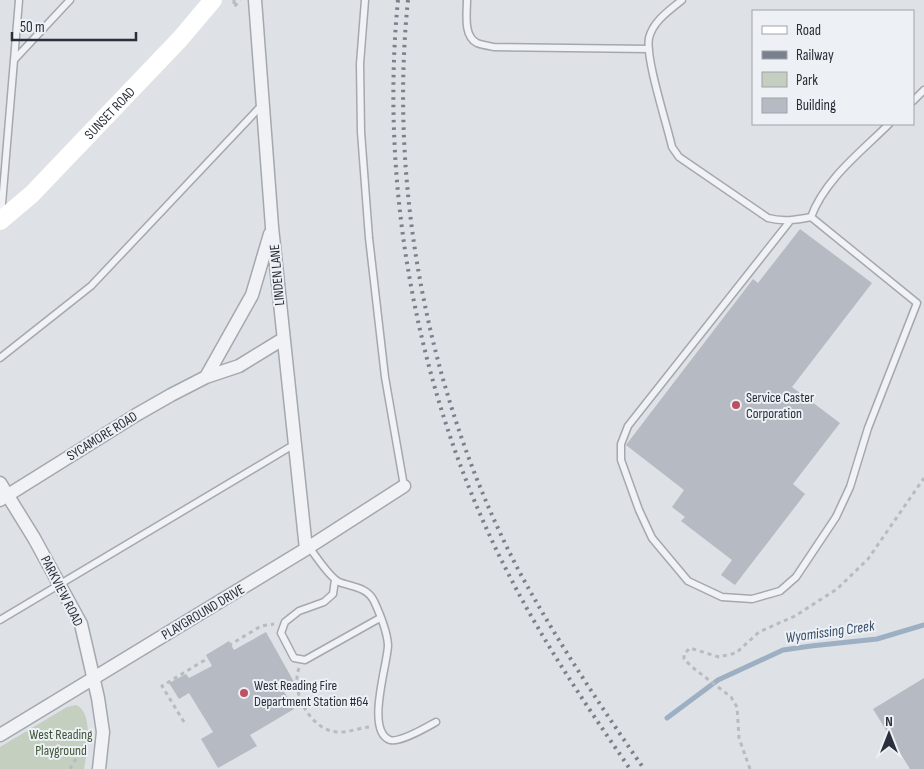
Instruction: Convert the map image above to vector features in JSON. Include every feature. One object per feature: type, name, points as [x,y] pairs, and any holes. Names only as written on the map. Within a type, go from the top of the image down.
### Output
[{"type":"street","name":"SUNSET ROAD","points":[[0,221],[39,187],[180,40],[213,0]]},
{"type":"street","name":"LINDEN LANE","points":[[255,0],[272,227],[307,548]]},
{"type":"street","points":[[206,377],[252,295],[272,227]]},
{"type":"street","name":"SYCAMORE ROAD","points":[[4,498],[136,415],[206,377],[239,366],[283,339]]},
{"type":"street","name":"PARKVIEW ROAD","points":[[0,484],[4,498],[34,538],[81,624],[94,678],[103,732],[99,769]]},
{"type":"street","name":"PLAYGROUND DRIVE","points":[[0,735],[307,548],[404,486]]},
{"type":"lane","points":[[0,221],[19,0]]},
{"type":"lane","points":[[14,60],[70,0]]},
{"type":"lane","points":[[365,0],[360,64],[369,238],[385,377],[404,486]]},
{"type":"lane","points":[[466,0],[466,26],[470,37],[476,42],[494,47],[649,49]]},
{"type":"lane","points":[[682,0],[656,23],[649,38],[649,56],[672,148],[679,157],[768,218],[790,221],[811,217],[917,303],[868,428],[850,487],[836,517],[796,577],[780,591],[752,598],[722,598],[688,581],[652,538],[639,510],[621,460],[621,444],[628,426],[790,221]]},
{"type":"lane","points":[[914,100],[924,90]]},
{"type":"lane","points":[[0,358],[91,286],[263,104]]},
{"type":"lane","points":[[811,217],[824,192],[839,173],[888,125]]},
{"type":"lane","points":[[0,620],[296,443]]},
{"type":"lane","points":[[307,548],[335,580],[365,590],[374,600],[387,634],[388,647],[378,708],[380,725],[387,738],[393,740],[404,738],[436,722]]},
{"type":"lane","points":[[335,580],[333,594],[324,602],[299,612],[285,622],[281,633],[294,658],[305,660],[380,618]]},
{"type":"path","points":[[234,0],[234,6],[240,0]]},
{"type":"path","points":[[750,769],[739,738],[737,707],[731,697],[684,659],[684,654],[690,648],[719,656],[736,654],[760,632],[794,616],[837,589],[868,559],[924,478]]},
{"type":"path","points":[[184,722],[162,686],[261,626],[285,622]]},
{"type":"path","points":[[305,660],[298,670],[296,689],[306,712],[324,729],[339,732],[380,725]]},
{"type":"path","points":[[70,769],[83,748]]},
{"type":"green space","name":"West Reading Playground","points":[[76,705],[82,709],[87,724],[88,744],[84,769],[0,769],[0,747],[67,707]]},
{"type":"building","name":"Service Caster Corporation","points":[[800,229],[872,283],[792,387],[840,423],[793,484],[805,494],[735,585],[721,575],[732,560],[681,521],[685,517],[672,507],[684,490],[626,445],[753,279],[758,283]]},
{"type":"building","points":[[266,632],[294,682],[282,688],[294,709],[250,735],[257,746],[218,768],[201,739],[213,732],[189,693],[179,699],[169,683],[186,674],[189,678],[212,666],[206,655],[229,641],[234,650]]},
{"type":"building","points":[[924,678],[924,769],[910,769],[873,709]]},
{"type":"waterway","name":"Wyomissing Creek","points":[[667,718],[718,680],[783,650],[877,639],[924,625]]},
{"type":"railway","points":[[398,0],[394,73],[395,146],[401,220],[412,294],[429,367],[451,438],[477,507],[508,573],[550,648],[630,769]]},
{"type":"railway","points":[[408,0],[403,73],[404,146],[411,221],[423,294],[440,367],[462,438],[489,507],[520,573],[579,672],[644,769]]},
{"type":"place","name":"Service Caster Corporation","points":[[736,405]]},
{"type":"place","name":"West Reading Fire Department Station #64","points":[[244,693]]}]
